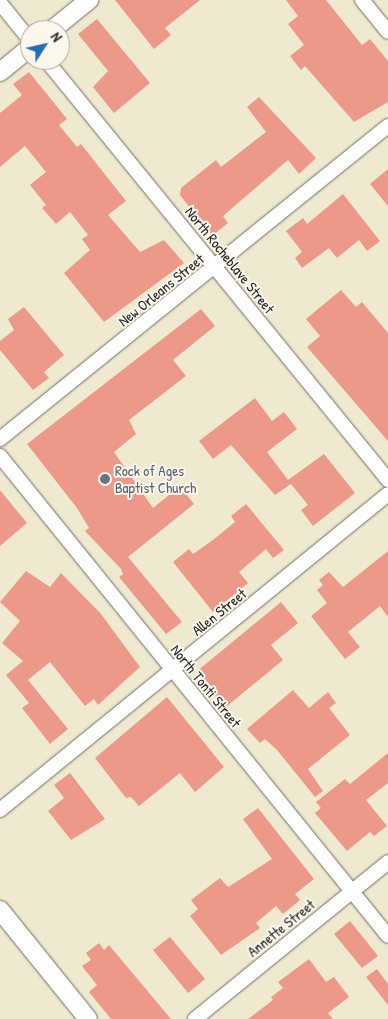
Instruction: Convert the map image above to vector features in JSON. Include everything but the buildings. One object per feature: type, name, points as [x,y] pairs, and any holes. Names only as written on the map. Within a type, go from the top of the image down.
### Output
[{"type":"street","points":[[64,20],[89,0]]},
{"type":"street","points":[[362,0],[388,32]]},
{"type":"street","points":[[0,3],[20,28]]},
{"type":"street","points":[[0,72],[20,56]]},
{"type":"street","name":"North Rocheblave Street","points":[[54,70],[388,480]]},
{"type":"street","name":"New Orleans Street","points":[[0,440],[388,126]]},
{"type":"street","name":"North Tonti Street","points":[[0,456],[388,936]]},
{"type":"street","name":"Allen Street","points":[[0,810],[388,494]]},
{"type":"street","name":"Annette Street","points":[[195,1019],[388,862]]},
{"type":"street","points":[[0,910],[88,1019]]},
{"type":"place","name":"Rock of Ages Baptist Church","points":[[105,479]]}]
